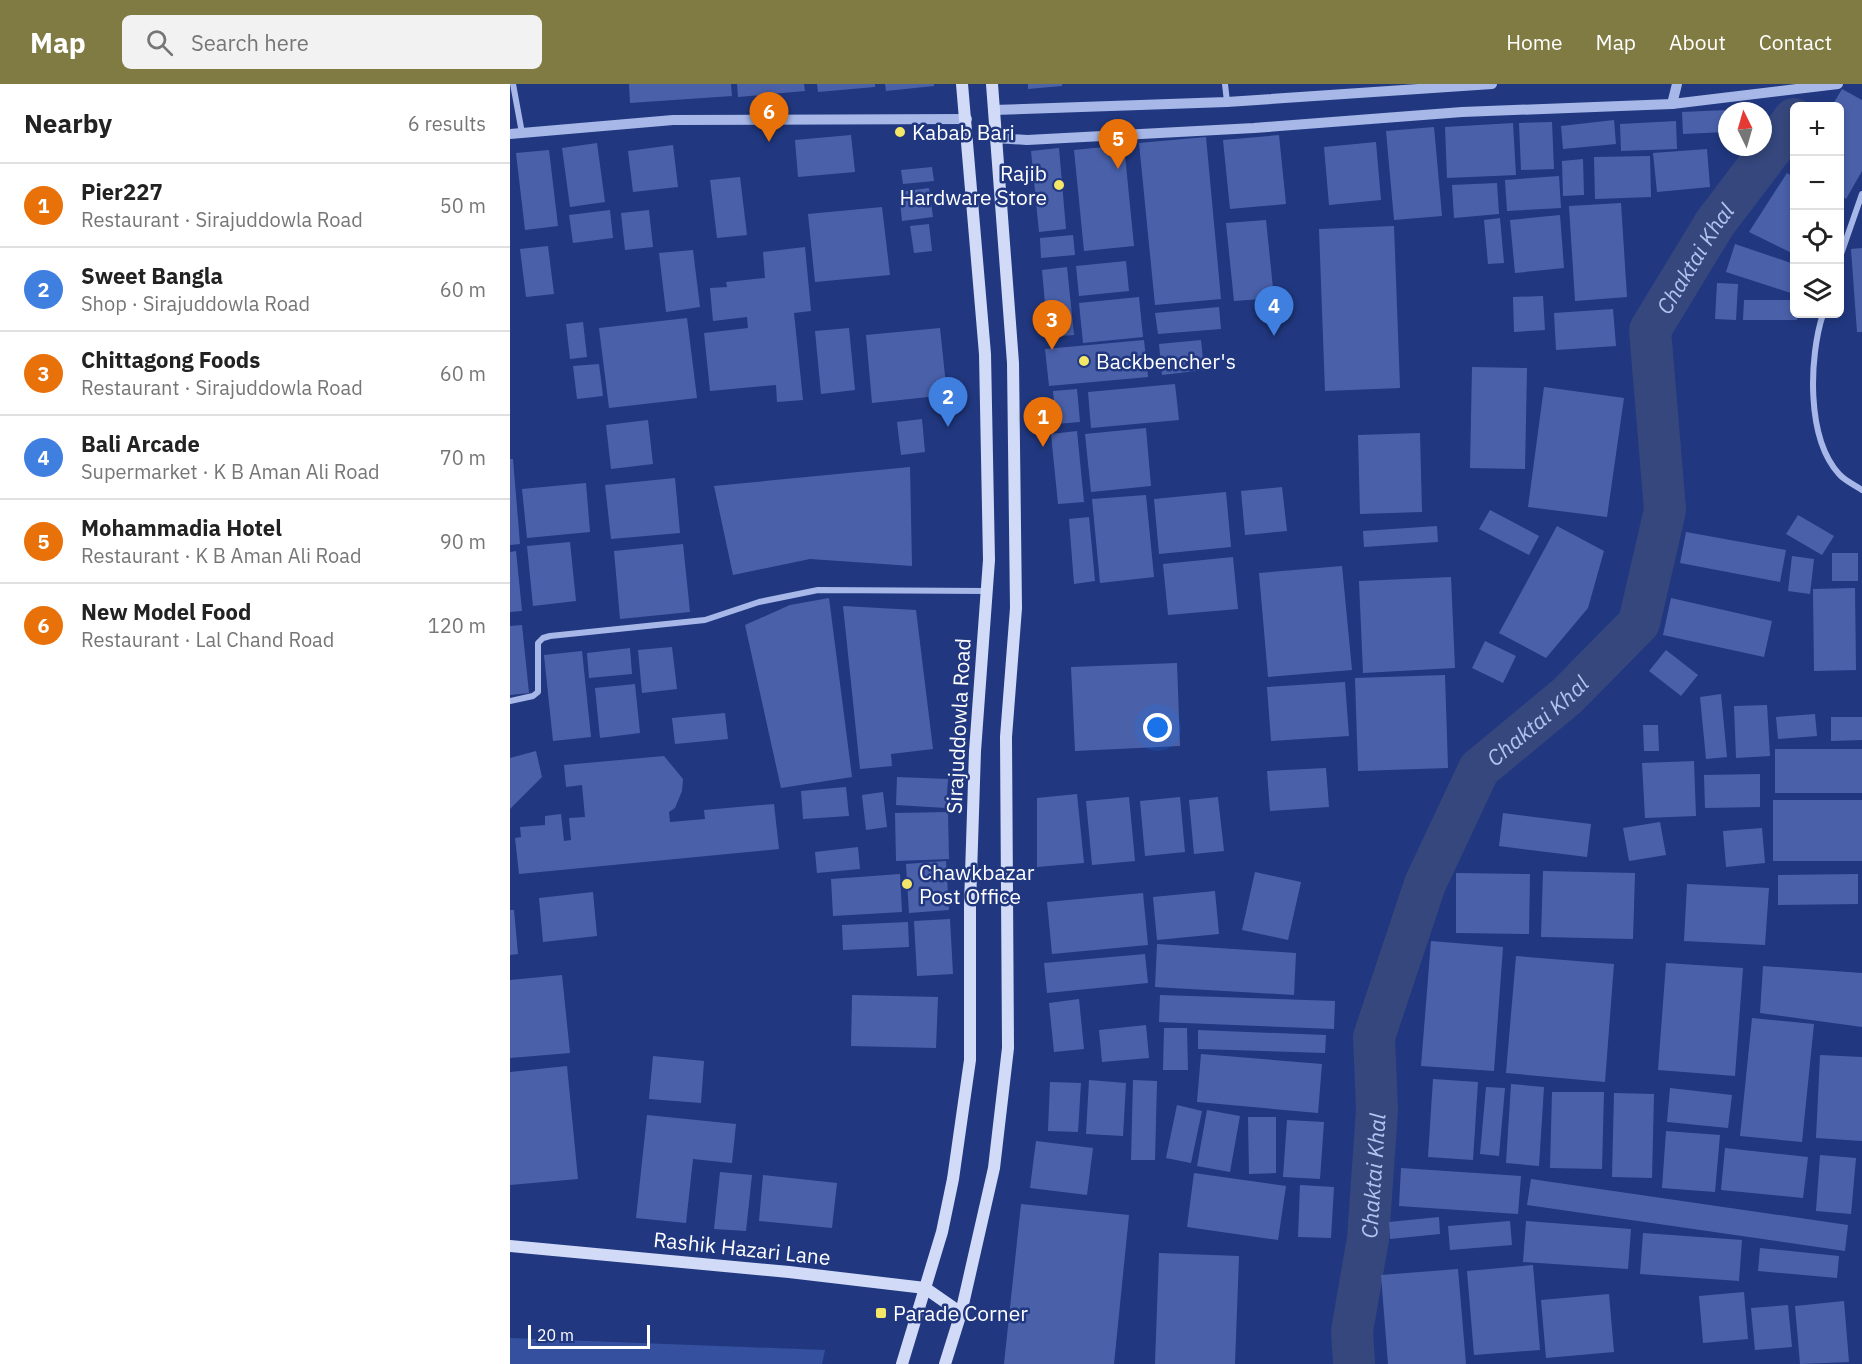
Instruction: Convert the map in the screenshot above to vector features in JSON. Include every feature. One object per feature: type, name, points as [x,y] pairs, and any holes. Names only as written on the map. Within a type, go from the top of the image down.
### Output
[{"type":"main road","name":"Sirajuddowla Road","points":[[902,1364],[942,1232],[953,1179],[970,1060],[970,905],[975,751],[989,560],[985,354],[967,119],[962,84]]},
{"type":"main road","points":[[945,1364],[962,1313],[994,1168],[1008,1048],[1006,737],[1016,608],[1013,363],[992,84]]},
{"type":"main road","name":"Rashik Hazari Lane","points":[[510,1246],[789,1272],[925,1288],[962,1313]]},
{"type":"street","points":[[513,84],[522,133]]},
{"type":"street","points":[[1225,84],[1227,102]]},
{"type":"street","points":[[993,110],[1227,102],[1492,84]]},
{"type":"street","points":[[1672,104],[1677,84]]},
{"type":"street","points":[[995,138],[1039,140],[1462,112],[1672,104],[1761,91],[1838,84]]},
{"type":"street","points":[[510,134],[673,120],[967,119]]},
{"type":"street","points":[[1844,244],[1862,194]]},
{"type":"street","points":[[1821,318],[1818,330],[1813,413],[1826,452],[1839,475],[1862,490]]},
{"type":"street","points":[[510,700],[533,696],[538,692],[538,643],[550,636],[705,620],[759,602],[818,590],[986,591]]},
{"type":"shaded area","points":[[510,1338],[825,1350],[822,1364],[510,1364]]},
{"type":"building","points":[[629,84],[731,84],[732,96],[630,103]]},
{"type":"building","points":[[737,84],[804,84],[805,91],[738,97]]},
{"type":"building","points":[[817,84],[875,84],[875,87],[818,92]]},
{"type":"building","points":[[885,84],[934,84],[934,86],[886,91]]},
{"type":"building","points":[[1028,84],[1062,84],[1062,86],[1028,89]]},
{"type":"building","points":[[1842,89],[1862,100],[1862,171],[1846,199],[1844,198],[1844,102],[1834,102]]},
{"type":"building","points":[[1718,110],[1718,132],[1683,134],[1682,112]]},
{"type":"building","points":[[1614,120],[1616,144],[1563,149],[1561,126]]},
{"type":"building","points":[[1676,121],[1677,149],[1621,151],[1620,124]]},
{"type":"building","points":[[1552,122],[1554,169],[1521,170],[1519,123]]},
{"type":"building","points":[[1513,123],[1516,175],[1447,178],[1445,127]]},
{"type":"building","points":[[1434,127],[1442,216],[1394,220],[1386,131]]},
{"type":"building","points":[[851,135],[855,172],[798,177],[795,140]]},
{"type":"building","points":[[1279,135],[1286,204],[1230,209],[1223,140]]},
{"type":"building","points":[[1206,137],[1221,299],[1155,305],[1139,143]]},
{"type":"building","points":[[1376,142],[1381,200],[1329,205],[1324,147]]},
{"type":"building","points":[[597,143],[605,202],[570,207],[562,148]]},
{"type":"building","points":[[673,145],[678,187],[633,192],[628,151]]},
{"type":"building","points":[[1124,145],[1134,246],[1084,251],[1074,150]]},
{"type":"building","points":[[1059,148],[1066,229],[1039,232],[1031,151]]},
{"type":"building","points":[[1707,149],[1710,187],[1657,192],[1653,153]]},
{"type":"building","points":[[549,150],[558,226],[525,230],[516,153]]},
{"type":"building","points":[[1650,156],[1651,197],[1595,199],[1594,157]]},
{"type":"building","points":[[1583,159],[1584,195],[1563,196],[1562,161]]},
{"type":"building","points":[[932,167],[934,181],[903,184],[901,170]]},
{"type":"building","points":[[1787,173],[1790,175],[1790,252],[1749,232]]},
{"type":"building","points":[[1559,176],[1561,208],[1507,211],[1505,180]]},
{"type":"building","points":[[740,177],[747,235],[717,238],[710,180]]},
{"type":"building","points":[[1497,183],[1499,214],[1454,218],[1452,185]]},
{"type":"building","points":[[929,188],[933,217],[902,221],[899,192]]},
{"type":"building","points":[[1621,203],[1627,297],[1575,301],[1569,206]]},
{"type":"building","points":[[882,207],[890,275],[815,282],[808,214]]},
{"type":"building","points":[[610,210],[613,238],[573,243],[569,215]]},
{"type":"building","points":[[649,210],[653,247],[625,250],[621,213]]},
{"type":"building","points":[[1560,215],[1564,268],[1515,273],[1510,220]]},
{"type":"building","points":[[1500,218],[1504,263],[1488,264],[1484,220]]},
{"type":"building","points":[[1266,220],[1274,298],[1234,301],[1226,223]]},
{"type":"building","points":[[929,224],[932,251],[914,253],[910,226]]},
{"type":"building","points":[[1394,226],[1400,388],[1325,391],[1319,229]]},
{"type":"building","points":[[1073,235],[1075,255],[1041,258],[1040,238]]},
{"type":"building","points":[[1735,244],[1790,263],[1790,293],[1726,272]]},
{"type":"building","points":[[548,246],[554,294],[526,297],[520,249]]},
{"type":"building","points":[[805,247],[811,311],[794,313],[803,400],[777,402],[776,385],[710,391],[704,333],[748,328],[747,317],[713,321],[710,288],[727,287],[726,282],[765,278],[763,252]]},
{"type":"building","points":[[1862,248],[1862,332],[1857,332],[1851,249]]},
{"type":"building","points":[[693,250],[700,307],[666,312],[659,253]]},
{"type":"building","points":[[1126,261],[1129,291],[1079,296],[1076,266]]},
{"type":"building","points":[[1067,267],[1074,335],[1048,337],[1042,270]]},
{"type":"building","points":[[1717,283],[1738,284],[1736,320],[1715,319]]},
{"type":"building","points":[[1543,296],[1545,330],[1514,332],[1513,297]]},
{"type":"building","points":[[1139,297],[1143,337],[1083,343],[1079,303]]},
{"type":"building","points":[[1744,300],[1790,300],[1790,318],[1797,318],[1797,320],[1743,320]]},
{"type":"building","points":[[1219,307],[1221,329],[1158,334],[1155,313]]},
{"type":"building","points":[[1613,309],[1616,346],[1556,350],[1554,313]]},
{"type":"building","points":[[687,318],[697,398],[609,408],[599,328]]},
{"type":"building","points":[[583,322],[587,357],[570,359],[566,324]]},
{"type":"building","points":[[849,328],[855,390],[821,394],[815,331]]},
{"type":"building","points":[[940,328],[947,395],[872,403],[866,335]]},
{"type":"building","points":[[1144,340],[1148,377],[1049,386],[1045,349]]},
{"type":"building","points":[[1201,340],[1204,370],[1162,375],[1159,344]]},
{"type":"building","points":[[599,364],[603,396],[577,399],[573,366]]},
{"type":"building","points":[[1472,367],[1527,368],[1525,469],[1470,468]]},
{"type":"building","points":[[1175,384],[1179,420],[1091,428],[1088,392]]},
{"type":"building","points":[[1544,387],[1624,398],[1607,517],[1528,507]]},
{"type":"building","points":[[1077,389],[1080,422],[1056,424],[1053,391]]},
{"type":"building","points":[[922,419],[925,452],[901,455],[897,422]]},
{"type":"building","points":[[648,420],[653,464],[611,469],[606,425]]},
{"type":"building","points":[[1146,428],[1151,486],[1091,492],[1085,434]]},
{"type":"building","points":[[1077,431],[1084,502],[1058,504],[1051,434]]},
{"type":"building","points":[[1420,433],[1422,512],[1360,514],[1358,435]]},
{"type":"building","points":[[510,459],[513,459],[520,544],[510,545]]},
{"type":"building","points":[[910,467],[912,566],[810,559],[733,575],[714,486]]},
{"type":"building","points":[[675,478],[680,533],[611,539],[605,485]]},
{"type":"building","points":[[586,483],[590,532],[527,538],[522,489]]},
{"type":"building","points":[[1282,487],[1287,531],[1245,535],[1241,491]]},
{"type":"building","points":[[1226,492],[1231,547],[1159,554],[1154,499]]},
{"type":"building","points":[[1146,495],[1154,577],[1100,583],[1092,499]]},
{"type":"building","points":[[1490,510],[1539,536],[1529,555],[1479,529]]},
{"type":"building","points":[[1798,515],[1834,536],[1822,555],[1786,534]]},
{"type":"building","points":[[1089,517],[1095,581],[1074,584],[1069,519]]},
{"type":"building","points":[[1437,526],[1438,542],[1364,547],[1363,531]]},
{"type":"building","points":[[1557,526],[1604,551],[1588,608],[1546,658],[1499,633]]},
{"type":"building","points":[[1686,532],[1786,550],[1780,582],[1680,563]]},
{"type":"building","points":[[570,542],[576,601],[533,606],[527,546]]},
{"type":"building","points":[[683,544],[690,612],[620,619],[614,551]]},
{"type":"building","points":[[516,551],[522,611],[510,612],[510,552]]},
{"type":"building","points":[[1832,553],[1858,553],[1858,581],[1832,581]]},
{"type":"building","points":[[1792,556],[1814,559],[1810,594],[1788,591]]},
{"type":"building","points":[[1233,557],[1238,609],[1168,615],[1163,564]]},
{"type":"building","points":[[1342,566],[1352,670],[1268,677],[1259,573]]},
{"type":"building","points":[[1451,577],[1455,668],[1363,673],[1359,581]]},
{"type":"building","points":[[1855,588],[1856,670],[1814,671],[1813,589]]},
{"type":"building","points":[[829,598],[852,777],[781,788],[745,625],[790,605]]},
{"type":"building","points":[[1671,598],[1772,621],[1764,657],[1663,635]]},
{"type":"building","points":[[843,606],[916,610],[933,749],[891,754],[892,766],[860,769]]},
{"type":"building","points":[[522,625],[529,693],[510,695],[510,626]]},
{"type":"building","points":[[1485,641],[1516,656],[1503,683],[1472,668]]},
{"type":"building","points":[[672,647],[677,689],[642,693],[638,650]]},
{"type":"building","points":[[630,648],[632,674],[589,678],[587,653]]},
{"type":"building","points":[[1666,650],[1698,675],[1681,696],[1649,671]]},
{"type":"building","points":[[582,651],[591,737],[553,741],[544,655]]},
{"type":"building","points":[[1177,663],[1180,746],[1075,751],[1071,667]]},
{"type":"building","points":[[1445,675],[1448,768],[1358,771],[1355,678]]},
{"type":"building","points":[[1345,682],[1349,736],[1271,741],[1267,687]]},
{"type":"building","points":[[635,684],[640,733],[600,738],[595,688]]},
{"type":"building","points":[[1721,694],[1727,757],[1706,759],[1700,697]]},
{"type":"building","points":[[1767,705],[1770,756],[1736,758],[1734,706]]},
{"type":"building","points":[[725,713],[728,739],[675,744],[672,718]]},
{"type":"building","points":[[1815,714],[1817,736],[1778,739],[1776,717]]},
{"type":"building","points":[[1831,717],[1862,717],[1862,740],[1831,741]]},
{"type":"building","points":[[1643,725],[1658,725],[1659,751],[1644,751]]},
{"type":"building","points":[[1775,749],[1862,749],[1862,793],[1775,793]]},
{"type":"building","points":[[536,751],[542,777],[510,809],[510,758]]},
{"type":"building","points":[[664,756],[683,779],[682,791],[675,808],[669,812],[670,822],[705,819],[704,810],[774,804],[779,849],[519,874],[515,838],[521,837],[520,827],[545,825],[545,816],[561,814],[564,841],[571,840],[569,818],[585,817],[582,785],[566,787],[564,765]]},
{"type":"building","points":[[1694,761],[1696,816],[1645,818],[1642,763]]},
{"type":"building","points":[[1326,768],[1329,807],[1270,811],[1267,771]]},
{"type":"building","points":[[1760,774],[1760,807],[1705,808],[1704,775]]},
{"type":"building","points":[[897,777],[948,779],[946,808],[896,805]]},
{"type":"building","points":[[846,787],[849,816],[803,819],[801,791]]},
{"type":"building","points":[[883,792],[887,827],[866,830],[862,795]]},
{"type":"building","points":[[1077,794],[1084,863],[1037,867],[1037,798]]},
{"type":"building","points":[[1129,797],[1135,861],[1092,865],[1086,801]]},
{"type":"building","points":[[1180,797],[1185,852],[1145,856],[1140,801]]},
{"type":"building","points":[[1218,797],[1224,851],[1194,854],[1189,800]]},
{"type":"building","points":[[1773,800],[1862,800],[1862,861],[1773,861]]},
{"type":"building","points":[[948,812],[949,859],[896,861],[895,813]]},
{"type":"building","points":[[1503,813],[1591,824],[1587,857],[1499,846]]},
{"type":"building","points":[[1660,822],[1666,855],[1629,861],[1623,828]]},
{"type":"building","points":[[1762,828],[1765,863],[1726,867],[1723,831]]},
{"type":"building","points":[[858,847],[860,869],[817,873],[815,852]]},
{"type":"building","points":[[946,861],[949,910],[909,913],[906,864]]},
{"type":"building","points":[[1543,871],[1635,873],[1633,939],[1541,937]]},
{"type":"building","points":[[1255,872],[1301,882],[1288,940],[1242,930]]},
{"type":"building","points":[[1456,873],[1530,874],[1529,934],[1456,933]]},
{"type":"building","points":[[900,874],[902,912],[833,916],[831,879]]},
{"type":"building","points":[[1858,874],[1858,904],[1778,905],[1778,875]]},
{"type":"building","points":[[1687,884],[1769,888],[1765,945],[1684,941]]},
{"type":"building","points":[[1215,891],[1219,934],[1157,940],[1153,897]]},
{"type":"building","points":[[593,892],[597,936],[543,942],[539,898]]},
{"type":"building","points":[[1143,893],[1148,945],[1052,954],[1047,902]]},
{"type":"building","points":[[510,910],[514,910],[518,954],[510,955]]},
{"type":"building","points":[[950,919],[953,974],[917,976],[914,921]]},
{"type":"building","points":[[908,922],[909,947],[843,950],[842,925]]},
{"type":"building","points":[[1431,941],[1503,947],[1494,1071],[1421,1066]]},
{"type":"building","points":[[1157,944],[1296,953],[1294,995],[1155,987]]},
{"type":"building","points":[[1145,954],[1148,983],[1047,993],[1044,963]]},
{"type":"building","points":[[1516,956],[1614,964],[1605,1082],[1506,1073]]},
{"type":"building","points":[[1666,963],[1743,968],[1735,1076],[1658,1070]]},
{"type":"building","points":[[1763,966],[1862,973],[1862,1027],[1760,1013]]},
{"type":"building","points":[[562,975],[570,1053],[510,1058],[510,980]]},
{"type":"building","points":[[852,995],[938,997],[936,1048],[851,1046]]},
{"type":"building","points":[[1160,995],[1335,1001],[1334,1029],[1159,1022]]},
{"type":"building","points":[[1079,999],[1084,1049],[1054,1052],[1049,1003]]},
{"type":"building","points":[[1752,1018],[1814,1024],[1802,1142],[1740,1136]]},
{"type":"building","points":[[1146,1025],[1149,1058],[1102,1062],[1099,1030]]},
{"type":"building","points":[[1164,1028],[1187,1028],[1188,1070],[1163,1070]]},
{"type":"building","points":[[1198,1030],[1326,1035],[1325,1053],[1198,1049]]},
{"type":"building","points":[[1201,1054],[1322,1064],[1318,1113],[1197,1102]]},
{"type":"building","points":[[1820,1055],[1862,1057],[1862,1141],[1816,1138]]},
{"type":"building","points":[[653,1056],[704,1061],[701,1103],[649,1099]]},
{"type":"building","points":[[567,1066],[578,1179],[510,1185],[510,1072]]},
{"type":"building","points":[[1433,1079],[1478,1082],[1473,1160],[1428,1157]]},
{"type":"building","points":[[1089,1080],[1126,1083],[1123,1136],[1086,1134]]},
{"type":"building","points":[[1133,1080],[1157,1081],[1155,1160],[1131,1160]]},
{"type":"building","points":[[1050,1082],[1081,1083],[1078,1132],[1048,1131]]},
{"type":"building","points":[[1511,1084],[1544,1087],[1539,1166],[1506,1163]]},
{"type":"building","points":[[1486,1087],[1505,1088],[1499,1156],[1480,1154]]},
{"type":"building","points":[[1670,1088],[1732,1095],[1728,1128],[1667,1122]]},
{"type":"building","points":[[1552,1092],[1604,1092],[1602,1169],[1550,1168]]},
{"type":"building","points":[[1614,1093],[1654,1094],[1652,1178],[1612,1177]]},
{"type":"building","points":[[1177,1105],[1202,1111],[1191,1163],[1166,1158]]},
{"type":"building","points":[[1207,1110],[1240,1116],[1230,1172],[1197,1166]]},
{"type":"building","points":[[647,1115],[736,1124],[732,1163],[693,1159],[686,1223],[636,1218]]},
{"type":"building","points":[[1248,1117],[1276,1117],[1276,1173],[1249,1174]]},
{"type":"building","points":[[1287,1120],[1324,1122],[1320,1179],[1283,1177]]},
{"type":"building","points":[[1666,1131],[1720,1135],[1715,1192],[1662,1188]]},
{"type":"building","points":[[1036,1141],[1093,1148],[1087,1195],[1030,1188]]},
{"type":"building","points":[[1725,1148],[1808,1157],[1803,1198],[1721,1190]]},
{"type":"building","points":[[1820,1155],[1856,1158],[1851,1214],[1816,1211]]},
{"type":"building","points":[[1401,1168],[1521,1176],[1518,1214],[1399,1206]]},
{"type":"building","points":[[720,1172],[752,1175],[746,1231],[714,1229]]},
{"type":"building","points":[[1194,1173],[1286,1186],[1278,1240],[1187,1227]]},
{"type":"building","points":[[763,1175],[837,1183],[832,1228],[759,1221]]},
{"type":"building","points":[[1531,1179],[1848,1225],[1845,1251],[1527,1205]]},
{"type":"building","points":[[1300,1185],[1334,1187],[1331,1238],[1298,1237]]},
{"type":"building","points":[[1021,1204],[1129,1215],[1114,1364],[1004,1364]]},
{"type":"building","points":[[1439,1217],[1440,1234],[1390,1239],[1389,1222]]},
{"type":"building","points":[[1510,1221],[1512,1245],[1450,1250],[1448,1226]]},
{"type":"building","points":[[1526,1221],[1631,1229],[1628,1269],[1523,1262]]},
{"type":"building","points":[[1643,1233],[1742,1240],[1739,1281],[1640,1274]]},
{"type":"building","points":[[1760,1248],[1839,1256],[1837,1278],[1758,1271]]},
{"type":"building","points":[[1159,1253],[1239,1256],[1235,1364],[1155,1364]]},
{"type":"building","points":[[1533,1265],[1540,1350],[1474,1355],[1467,1271]]},
{"type":"building","points":[[1458,1269],[1466,1364],[1388,1364],[1381,1275]]},
{"type":"building","points":[[1744,1292],[1748,1339],[1703,1343],[1699,1296]]},
{"type":"building","points":[[1609,1294],[1614,1352],[1546,1358],[1541,1300]]},
{"type":"building","points":[[1844,1301],[1849,1362],[1800,1364],[1795,1306]]},
{"type":"building","points":[[1788,1305],[1792,1347],[1755,1350],[1751,1308]]},
{"type":"waterway","name":"Chaktai Khal","points":[[1354,1364],[1352,1331],[1368,1239],[1377,1110],[1374,1037],[1425,884],[1479,769],[1567,696],[1639,623],[1665,510],[1650,330],[1715,223],[1790,124]]},
{"type":"place","name":"Kabab Bari","points":[[900,132]]},
{"type":"place","name":"New Model Food","points":[[769,142]]},
{"type":"place","name":"Mohammadia Hotel","points":[[1118,169]]},
{"type":"place","name":"Rajib Hardware Store","points":[[1059,185]]},
{"type":"place","name":"Bali Arcade","points":[[1274,336]]},
{"type":"place","name":"Chittagong Foods","points":[[1052,350]]},
{"type":"place","name":"Backbencher's","points":[[1084,361]]},
{"type":"place","name":"Sweet Bangla","points":[[948,427]]},
{"type":"place","name":"Pier227","points":[[1043,447]]},
{"type":"place","name":"Chawkbazar Post Office","points":[[907,884]]},
{"type":"place","name":"Parade Corner","points":[[881,1313]]}]
